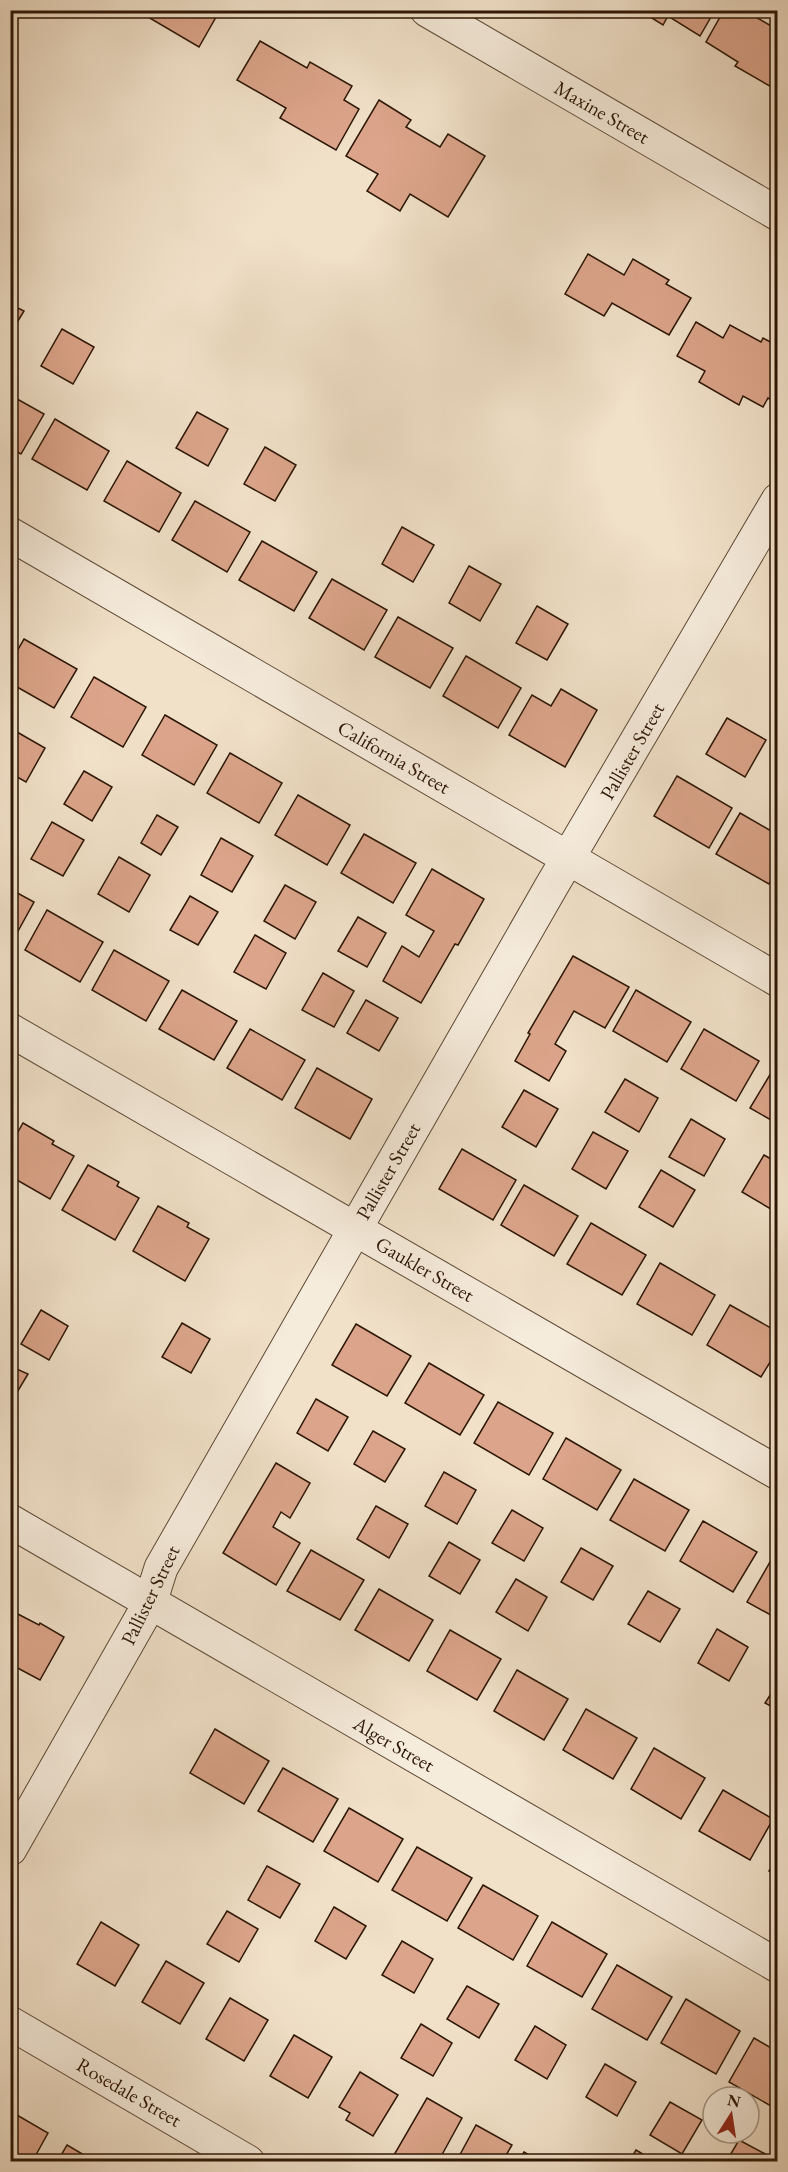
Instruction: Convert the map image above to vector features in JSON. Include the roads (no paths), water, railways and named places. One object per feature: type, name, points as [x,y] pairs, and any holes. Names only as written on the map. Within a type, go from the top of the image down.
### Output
[{"type":"street","name":"Maxine Street","points":[[427,10],[777,214]]},
{"type":"street","name":"Pallister Street","points":[[10,1849],[150,1603],[161,1568],[568,858],[777,500]]},
{"type":"street","name":"California Street","points":[[10,534],[777,980]]},
{"type":"street","name":"Gaukler Street","points":[[10,1030],[777,1473]]},
{"type":"street","name":"Alger Street","points":[[10,1521],[777,1966]]},
{"type":"street","name":"Rosedale Street","points":[[10,2024],[248,2162]]}]
